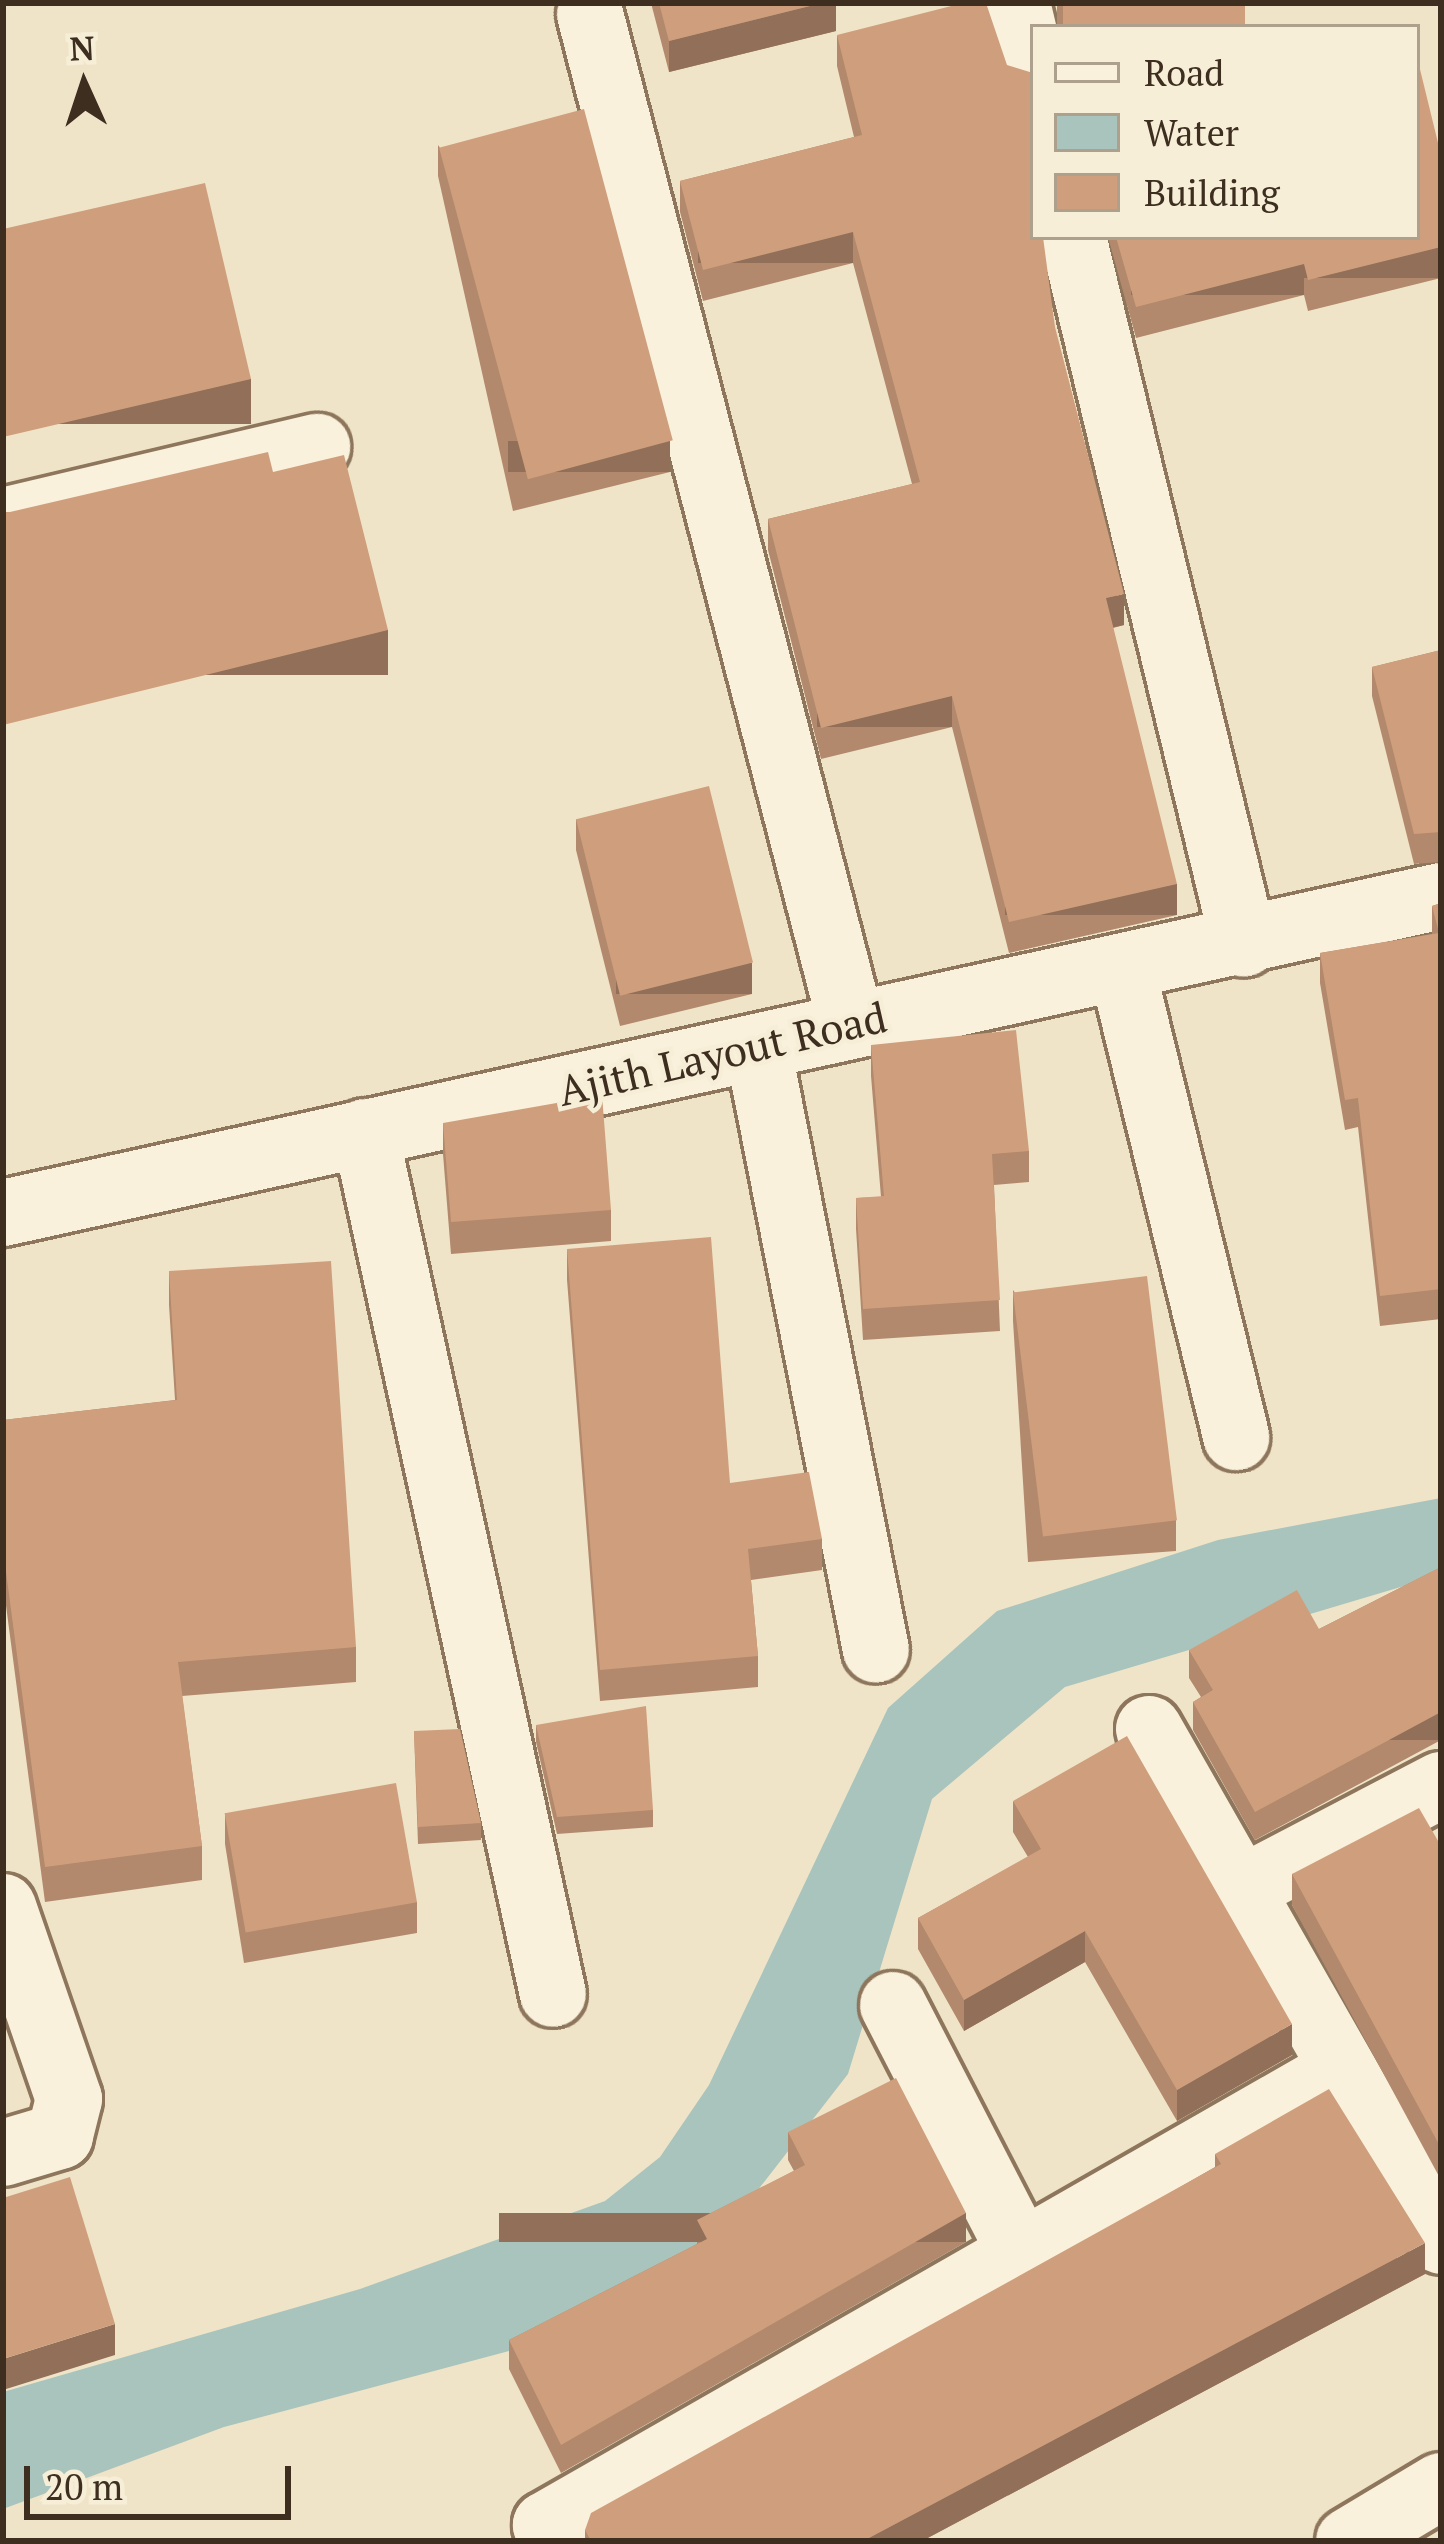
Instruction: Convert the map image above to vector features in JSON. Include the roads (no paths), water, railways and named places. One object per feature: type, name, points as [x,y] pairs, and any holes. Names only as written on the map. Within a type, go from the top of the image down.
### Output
[{"type":"street","points":[[1017,3],[1030,57]]},
{"type":"street","points":[[590,14],[850,1022]]},
{"type":"street","points":[[1074,240],[1244,944]]},
{"type":"street","points":[[3,521],[317,447]]},
{"type":"street","name":"Ajith Layout Road","points":[[3,1213],[758,1048],[850,1022],[1244,944],[1441,896]]},
{"type":"street","points":[[1122,968],[1236,1437]]},
{"type":"street","points":[[758,1048],[876,1650]]},
{"type":"street","points":[[364,1132],[488,1655],[553,1994]]},
{"type":"street","points":[[1149,1729],[1338,2072],[1439,2234]]},
{"type":"street","points":[[1238,1891],[1441,1785]]},
{"type":"street","points":[[3,1907],[68,2099],[32,2145]]},
{"type":"street","points":[[893,2006],[1022,2254]]},
{"type":"street","points":[[554,2541],[546,2525],[1338,2072]]},
{"type":"street","points":[[1349,2541],[1441,2486]]},
{"type":"water","points":[[1441,1498],[1441,1575],[1065,1687],[932,1799],[848,2074],[740,2213],[625,2320],[224,2427],[3,2509],[3,2392],[360,2289],[605,2201],[660,2157],[709,2085],[888,1708],[997,1611],[1218,1540]]}]
